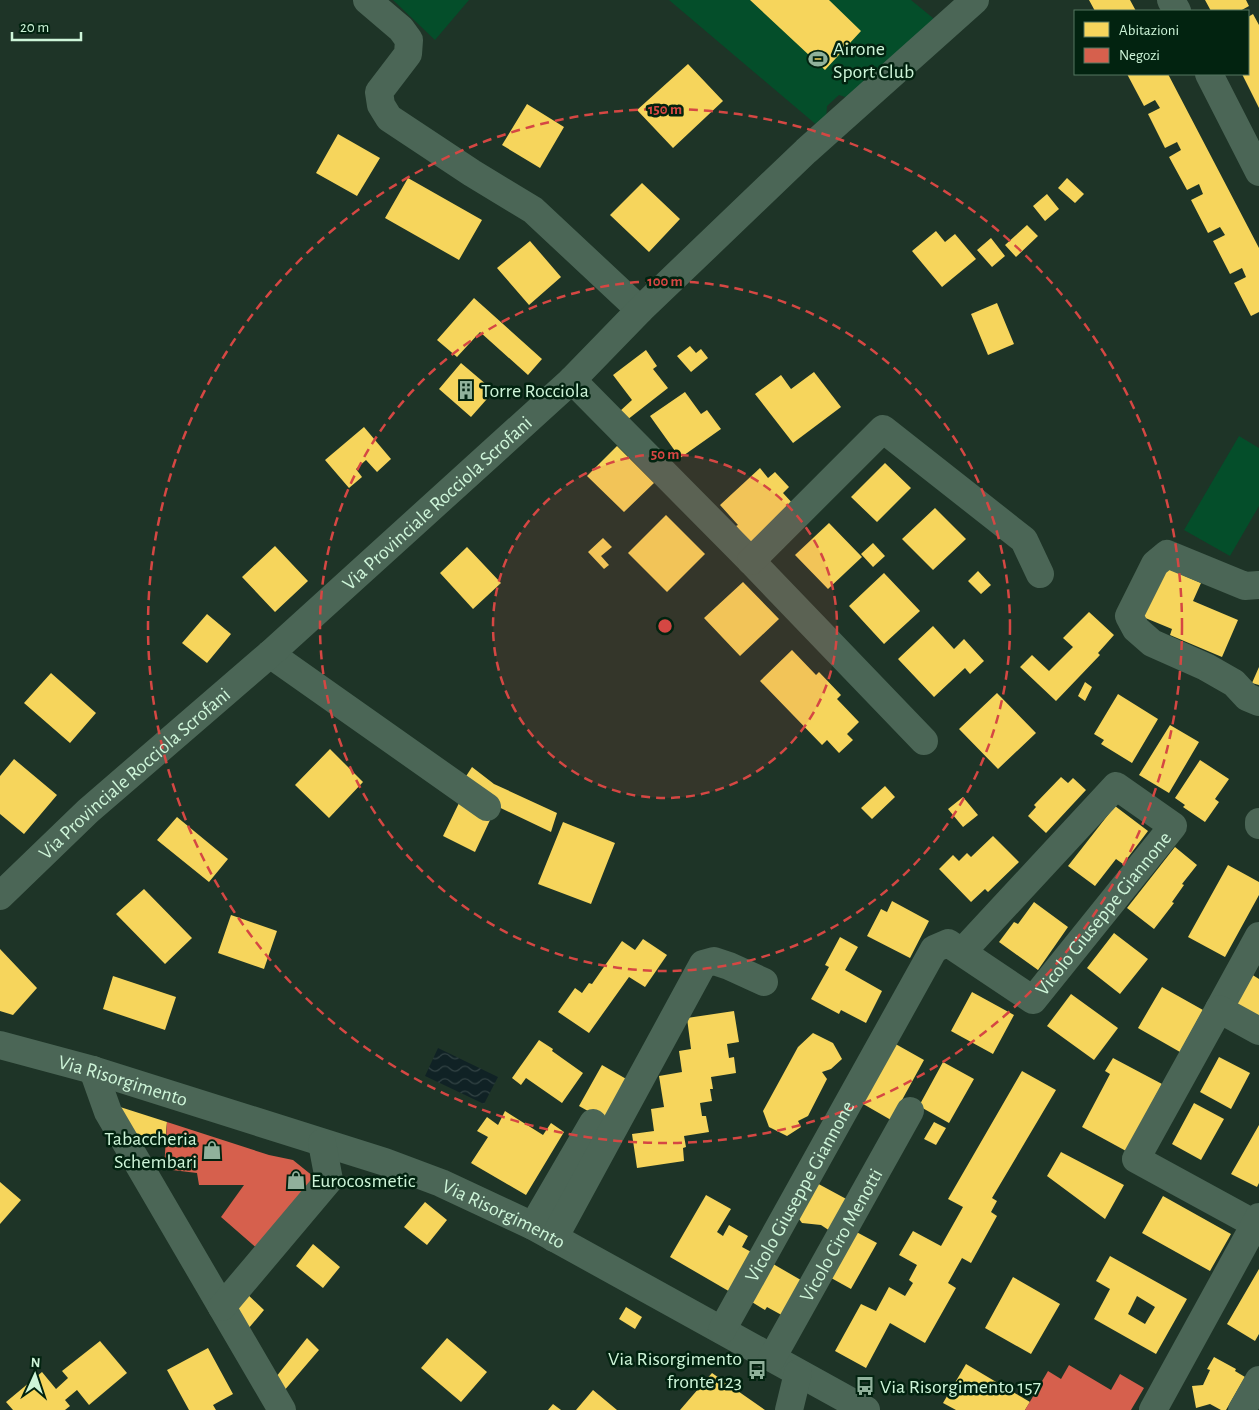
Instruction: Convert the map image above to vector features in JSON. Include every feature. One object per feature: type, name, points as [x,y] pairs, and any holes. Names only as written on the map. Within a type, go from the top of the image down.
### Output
[{"type":"street","points":[[367,0],[401,29],[409,40],[408,54],[379,92],[381,105],[389,118],[532,210],[640,310]]},
{"type":"street","name":"Via Provinciale Rocciola Scrofani","points":[[0,896],[88,811],[270,654],[572,380],[640,310],[806,151],[975,0]]},
{"type":"street","points":[[1210,75],[1259,172]]},
{"type":"street","points":[[572,380],[751,560],[924,741]]},
{"type":"street","points":[[751,560],[883,429],[1024,540],[1040,574]]},
{"type":"street","points":[[1259,585],[1245,586],[1167,554],[1155,564],[1129,616],[1136,629],[1152,643],[1206,667],[1234,684],[1247,697],[1259,702]]},
{"type":"street","points":[[270,654],[487,807]]},
{"type":"street","name":"Vicolo Giuseppe Giannone","points":[[722,1330],[934,949],[948,943],[1032,1000],[1173,826],[1116,786],[962,952]]},
{"type":"street","points":[[1153,1410],[1257,1221],[1136,1159],[1259,936]]},
{"type":"street","points":[[543,1232],[703,964],[714,961],[764,982]]},
{"type":"street","points":[[1218,1009],[1259,1031]]},
{"type":"street","name":"Via Risorgimento","points":[[0,1045],[93,1070],[385,1162],[441,1183],[543,1232],[866,1410]]},
{"type":"street","points":[[93,1070],[108,1112],[282,1410]]},
{"type":"street","name":"Vicolo Ciro Menotti","points":[[772,1358],[910,1111]]},
{"type":"street","points":[[543,1232],[593,1123]]},
{"type":"street","points":[[222,1307],[329,1180],[322,1143]]},
{"type":"street","points":[[789,1410],[798,1372]]},
{"type":"street","points":[[1242,1410],[1259,1380]]},
{"type":"green space","points":[[393,0],[469,0],[435,40]]},
{"type":"green space","name":"Airone Sport Club","points":[[669,0],[911,0],[939,23],[852,99],[839,95],[827,106],[826,119],[819,127]]},
{"type":"green space","points":[[1239,436],[1259,448],[1259,506],[1230,556],[1184,530]]},
{"type":"water","points":[[438,1048],[498,1077],[484,1104],[425,1076]]},
{"type":"building: Abitazioni","points":[[750,0],[829,0],[861,31],[825,70]]},
{"type":"building: Abitazioni","points":[[1089,0],[1130,0],[1135,10],[1094,10]]},
{"type":"building: Abitazioni","points":[[1205,0],[1246,0],[1249,6],[1242,10],[1210,10]]},
{"type":"building: Abitazioni","points":[[1253,14],[1259,25],[1259,108],[1242,75],[1249,75],[1249,16]]},
{"type":"building: Abitazioni","points":[[688,64],[723,101],[673,148],[637,110]]},
{"type":"building: Abitazioni","points":[[1128,75],[1169,75],[1259,248],[1259,312],[1251,316],[1234,283],[1246,277],[1242,268],[1230,274],[1213,241],[1225,235],[1220,227],[1208,233],[1191,200],[1203,194],[1199,184],[1187,190],[1169,157],[1181,150],[1177,142],[1165,148],[1148,114],[1160,108],[1155,100],[1144,106]]},
{"type":"building: Abitazioni","points":[[527,104],[564,127],[540,168],[502,145]]},
{"type":"building: Abitazioni","points":[[338,134],[380,158],[357,196],[316,173]]},
{"type":"building: Abitazioni","points":[[408,178],[482,220],[459,260],[385,218]]},
{"type":"building: Abitazioni","points":[[1067,178],[1084,194],[1075,203],[1058,188]]},
{"type":"building: Abitazioni","points":[[642,183],[680,219],[649,252],[610,215]]},
{"type":"building: Abitazioni","points":[[1047,194],[1059,209],[1045,221],[1033,206]]},
{"type":"building: Abitazioni","points":[[1027,225],[1038,236],[1016,257],[1005,245]]},
{"type":"building: Abitazioni","points":[[936,231],[945,242],[955,234],[976,259],[942,287],[912,251]]},
{"type":"building: Abitazioni","points":[[991,238],[1005,256],[992,267],[977,250]]},
{"type":"building: Abitazioni","points":[[530,241],[561,277],[529,305],[497,268]]},
{"type":"building: Abitazioni","points":[[474,298],[542,359],[528,375],[480,332],[457,357],[437,340]]},
{"type":"building: Abitazioni","points":[[997,303],[1014,344],[988,355],[971,314]]},
{"type":"building: Abitazioni","points":[[690,346],[696,353],[701,349],[708,358],[691,372],[677,356]]},
{"type":"building: Abitazioni","points":[[646,350],[657,366],[653,369],[668,388],[627,420],[619,412],[632,400],[613,375]]},
{"type":"building: Abitazioni","name":"Torre Rocciola","points":[[461,363],[494,391],[471,417],[439,389]]},
{"type":"building: Abitazioni","points":[[814,372],[841,407],[793,443],[755,394],[781,375],[791,389]]},
{"type":"building: Abitazioni","points":[[685,392],[701,414],[707,410],[721,429],[680,458],[650,416]]},
{"type":"building: Abitazioni","points":[[364,427],[391,459],[377,472],[366,460],[356,469],[362,477],[349,488],[325,460]]},
{"type":"building: Abitazioni","points":[[617,446],[654,483],[624,512],[587,476]]},
{"type":"building: Abitazioni","points":[[885,463],[911,488],[877,522],[851,497]]},
{"type":"building: Abitazioni","points":[[760,468],[768,478],[775,472],[789,487],[783,493],[794,505],[752,544],[720,505]]},
{"type":"building: Abitazioni","points":[[935,508],[966,539],[933,570],[902,539]]},
{"type":"building: Abitazioni","points":[[666,515],[705,554],[667,592],[628,553]]},
{"type":"building: Abitazioni","points":[[829,523],[862,557],[828,589],[795,555]]},
{"type":"building: Abitazioni","points":[[603,538],[612,547],[601,556],[609,565],[604,569],[588,552]]},
{"type":"building: Abitazioni","points":[[873,543],[885,556],[873,567],[861,554]]},
{"type":"building: Abitazioni","points":[[275,546],[308,581],[275,612],[242,577]]},
{"type":"building: Abitazioni","points":[[467,547],[501,583],[473,609],[440,573]]},
{"type":"building: Abitazioni","points":[[1164,567],[1201,583],[1193,601],[1238,620],[1222,657],[1170,635],[1172,629],[1143,617]]},
{"type":"building: Abitazioni","points":[[978,571],[991,585],[981,594],[968,581]]},
{"type":"building: Abitazioni","points":[[884,573],[920,611],[884,644],[849,606]]},
{"type":"building: Abitazioni","points":[[743,582],[779,619],[740,656],[704,618]]},
{"type":"building: Abitazioni","points":[[1089,612],[1114,635],[1098,653],[1100,655],[1056,701],[1020,667],[1032,655],[1049,671],[1073,647],[1063,638]]},
{"type":"building: Abitazioni","points":[[207,614],[231,634],[207,663],[182,643]]},
{"type":"building: Abitazioni","points":[[933,626],[954,649],[964,639],[984,661],[970,674],[965,668],[934,697],[898,659]]},
{"type":"building: Abitazioni","points":[[792,650],[816,675],[819,672],[841,695],[837,699],[859,722],[847,734],[853,740],[839,753],[827,740],[822,745],[760,681]]},
{"type":"building: Abitazioni","points":[[1259,667],[1259,685],[1252,683]]},
{"type":"building: Abitazioni","points":[[51,673],[96,713],[70,743],[24,703]]},
{"type":"building: Abitazioni","points":[[1085,682],[1092,687],[1085,701],[1078,696]]},
{"type":"building: Abitazioni","points":[[997,693],[1036,733],[998,769],[959,729]]},
{"type":"building: Abitazioni","points":[[1118,694],[1158,719],[1132,763],[1101,744],[1104,740],[1094,734]]},
{"type":"building: Abitazioni","points":[[1170,725],[1199,742],[1169,793],[1139,775]]},
{"type":"building: Abitazioni","points":[[330,749],[363,782],[329,818],[295,785]]},
{"type":"building: Abitazioni","points":[[14,759],[57,795],[24,834],[0,814],[0,776]]},
{"type":"building: Abitazioni","points":[[1200,760],[1229,779],[1215,799],[1219,802],[1205,822],[1183,807],[1185,805],[1175,798]]},
{"type":"building: Abitazioni","points":[[472,767],[494,784],[557,813],[551,832],[484,800],[461,784]]},
{"type":"building: Abitazioni","points":[[1061,777],[1068,783],[1073,778],[1086,790],[1046,833],[1028,816],[1036,807],[1034,805]]},
{"type":"building: Abitazioni","points":[[885,786],[895,797],[872,819],[861,808]]},
{"type":"building: Abitazioni","points":[[963,797],[978,815],[963,827],[948,809]]},
{"type":"building: Abitazioni","points":[[459,803],[491,818],[475,852],[443,836]]},
{"type":"building: Abitazioni","points":[[1115,806],[1148,831],[1123,864],[1116,859],[1095,886],[1068,866]]},
{"type":"building: Abitazioni","points":[[177,817],[228,859],[209,882],[157,840]]},
{"type":"building: Abitazioni","points":[[563,822],[615,843],[591,904],[538,884]]},
{"type":"building: Abitazioni","points":[[993,836],[1019,862],[988,892],[985,889],[971,902],[939,869],[953,855],[959,861],[967,853],[971,857]]},
{"type":"building: Abitazioni","points":[[1175,847],[1197,865],[1182,884],[1184,885],[1172,902],[1174,903],[1154,929],[1127,908]]},
{"type":"building: Abitazioni","points":[[1228,865],[1259,882],[1259,895],[1225,957],[1188,937]]},
{"type":"building: Abitazioni","points":[[144,889],[192,938],[165,964],[116,914]]},
{"type":"building: Abitazioni","points":[[892,901],[929,921],[910,958],[867,936],[881,909],[887,912]]},
{"type":"building: Abitazioni","points":[[1034,902],[1068,927],[1038,970],[999,942],[1014,922],[1018,924]]},
{"type":"building: Abitazioni","points":[[231,915],[277,931],[264,969],[218,953]]},
{"type":"building: Abitazioni","points":[[1114,933],[1148,959],[1120,994],[1087,968]]},
{"type":"building: Abitazioni","points":[[840,937],[858,947],[845,970],[882,991],[866,1023],[841,1010],[839,1014],[811,999],[829,967],[825,965]]},
{"type":"building: Abitazioni","points":[[643,939],[667,955],[645,987],[629,977],[589,1033],[558,1012],[575,988],[582,993],[589,983],[592,984],[622,941],[635,950]]},
{"type":"building: Abitazioni","points":[[0,949],[37,988],[13,1015],[0,1011]]},
{"type":"building: Abitazioni","points":[[1251,974],[1259,979],[1259,1020],[1233,1006]]},
{"type":"building: Abitazioni","points":[[113,976],[176,997],[165,1030],[103,1009]]},
{"type":"building: Abitazioni","points":[[1162,987],[1203,1010],[1180,1052],[1138,1028]]},
{"type":"building: Abitazioni","points":[[972,992],[1014,1015],[993,1054],[951,1031]]},
{"type":"building: Abitazioni","points":[[1071,994],[1118,1028],[1094,1060],[1047,1026]]},
{"type":"building: Abitazioni","points":[[734,1011],[739,1042],[727,1044],[729,1058],[734,1057],[736,1073],[711,1077],[712,1101],[700,1103],[702,1116],[706,1116],[709,1132],[684,1136],[686,1147],[683,1148],[684,1161],[637,1168],[632,1134],[654,1131],[651,1109],[664,1107],[659,1076],[682,1072],[679,1051],[691,1049],[687,1018]]},
{"type":"building: Abitazioni","points":[[813,1033],[833,1043],[842,1059],[831,1069],[822,1072],[827,1079],[808,1116],[798,1121],[801,1127],[787,1136],[769,1127],[763,1111],[798,1047]]},
{"type":"building: Abitazioni","points":[[539,1040],[583,1073],[562,1103],[526,1078],[521,1085],[512,1078]]},
{"type":"building: Abitazioni","points":[[892,1042],[924,1060],[891,1120],[858,1101]]},
{"type":"building: Abitazioni","points":[[1219,1057],[1250,1073],[1231,1109],[1200,1092]]},
{"type":"building: Abitazioni","points":[[1113,1058],[1162,1084],[1126,1151],[1082,1127],[1110,1074],[1105,1071]]},
{"type":"building: Abitazioni","points":[[943,1062],[974,1079],[949,1123],[919,1106]]},
{"type":"building: Abitazioni","points":[[602,1065],[628,1080],[604,1120],[579,1106]]},
{"type":"building: Abitazioni","points":[[1022,1071],[1056,1090],[992,1198],[997,1201],[991,1212],[997,1216],[971,1263],[962,1258],[948,1283],[956,1288],[925,1343],[890,1323],[866,1368],[835,1351],[861,1304],[876,1311],[889,1287],[905,1296],[913,1283],[909,1280],[917,1265],[899,1255],[913,1231],[941,1246],[963,1207],[948,1199]]},
{"type":"building: Abitazioni","points":[[1194,1103],[1224,1119],[1201,1160],[1172,1144]]},
{"type":"building: Abitazioni","points":[[117,1106],[167,1122],[165,1143],[128,1131]]},
{"type":"building: Abitazioni","points":[[505,1111],[543,1135],[551,1123],[564,1132],[526,1195],[471,1163],[488,1137],[477,1131],[487,1117],[498,1125]]},
{"type":"building: Abitazioni","points":[[934,1122],[946,1128],[936,1145],[924,1139]]},
{"type":"building: Abitazioni","points":[[1259,1125],[1259,1183],[1257,1187],[1231,1174]]},
{"type":"building: Abitazioni","points":[[1061,1152],[1124,1185],[1105,1219],[1047,1176]]},
{"type":"building: Abitazioni","points":[[813,1181],[850,1201],[833,1233],[821,1225],[802,1223],[796,1215]]},
{"type":"building: Abitazioni","points":[[0,1182],[21,1200],[0,1224]]},
{"type":"building: Abitazioni","points":[[706,1195],[731,1209],[717,1232],[723,1236],[729,1225],[748,1236],[742,1247],[755,1254],[732,1293],[670,1257]]},
{"type":"building: Abitazioni","points":[[1163,1196],[1231,1234],[1210,1271],[1142,1233]]},
{"type":"building: Abitazioni","points":[[425,1202],[447,1220],[427,1245],[404,1227]]},
{"type":"building: Abitazioni","points":[[849,1228],[877,1243],[851,1289],[824,1274]]},
{"type":"building: Abitazioni","points":[[313,1244],[340,1267],[323,1288],[296,1266]]},
{"type":"building: Abitazioni","points":[[1110,1256],[1187,1299],[1156,1354],[1094,1319],[1110,1289],[1096,1281]],"holes":[[[1137,1296],[1155,1307],[1145,1324],[1128,1314]]]},
{"type":"building: Abitazioni","points":[[768,1261],[806,1283],[787,1318],[767,1307],[765,1310],[747,1299]]},
{"type":"building: Abitazioni","points":[[1259,1269],[1259,1334],[1255,1341],[1227,1324]]},
{"type":"building: Abitazioni","points":[[1013,1277],[1060,1304],[1031,1354],[985,1328]]},
{"type":"building: Abitazioni","points":[[243,1290],[264,1310],[248,1329],[232,1303]]},
{"type":"building: Abitazioni","points":[[626,1307],[642,1317],[635,1329],[619,1319]]},
{"type":"building: Abitazioni","points":[[307,1338],[319,1350],[283,1392],[276,1377]]},
{"type":"building: Abitazioni","points":[[447,1338],[487,1372],[461,1402],[421,1368]]},
{"type":"building: Abitazioni","points":[[100,1341],[127,1373],[89,1405],[77,1390],[65,1400],[70,1406],[65,1410],[13,1410],[6,1402],[42,1372],[56,1389],[68,1378],[62,1371]]},
{"type":"building: Abitazioni","points":[[208,1348],[233,1394],[213,1405],[216,1410],[189,1410],[167,1370]]},
{"type":"building: Abitazioni","points":[[1214,1357],[1236,1369],[1235,1371],[1245,1377],[1226,1410],[1221,1410],[1210,1404],[1196,1408],[1192,1386],[1203,1385],[1210,1370],[1207,1369]]},
{"type":"building: Abitazioni","points":[[966,1364],[1030,1402],[1025,1410],[956,1410],[943,1403]]},
{"type":"building: Abitazioni","points":[[712,1373],[765,1410],[680,1410]]},
{"type":"building: Abitazioni","points":[[593,1390],[617,1410],[576,1410]]},
{"type":"building: Abitazioni","points":[[553,1404],[561,1410],[548,1410]]},
{"type":"building: Negozi","points":[[167,1122],[269,1155],[293,1160],[319,1181],[259,1250],[221,1217],[244,1185],[199,1185],[197,1173],[164,1169]]},
{"type":"building: Negozi","points":[[1069,1365],[1111,1390],[1120,1374],[1144,1388],[1131,1410],[1025,1410],[1048,1371],[1061,1379]]},
{"type":"place","name":"Airone Sport Club","points":[[818,59]]},
{"type":"place","name":"Torre Rocciola","points":[[466,390]]},
{"type":"place","name":"Tabaccheria Schembari","points":[[212,1150]]},
{"type":"place","name":"Eurocosmetic","points":[[296,1180]]},
{"type":"place","name":"Via Risorgimento fronte 123","points":[[757,1370]]},
{"type":"place","name":"Via Risorgimento 157","points":[[865,1386]]}]
